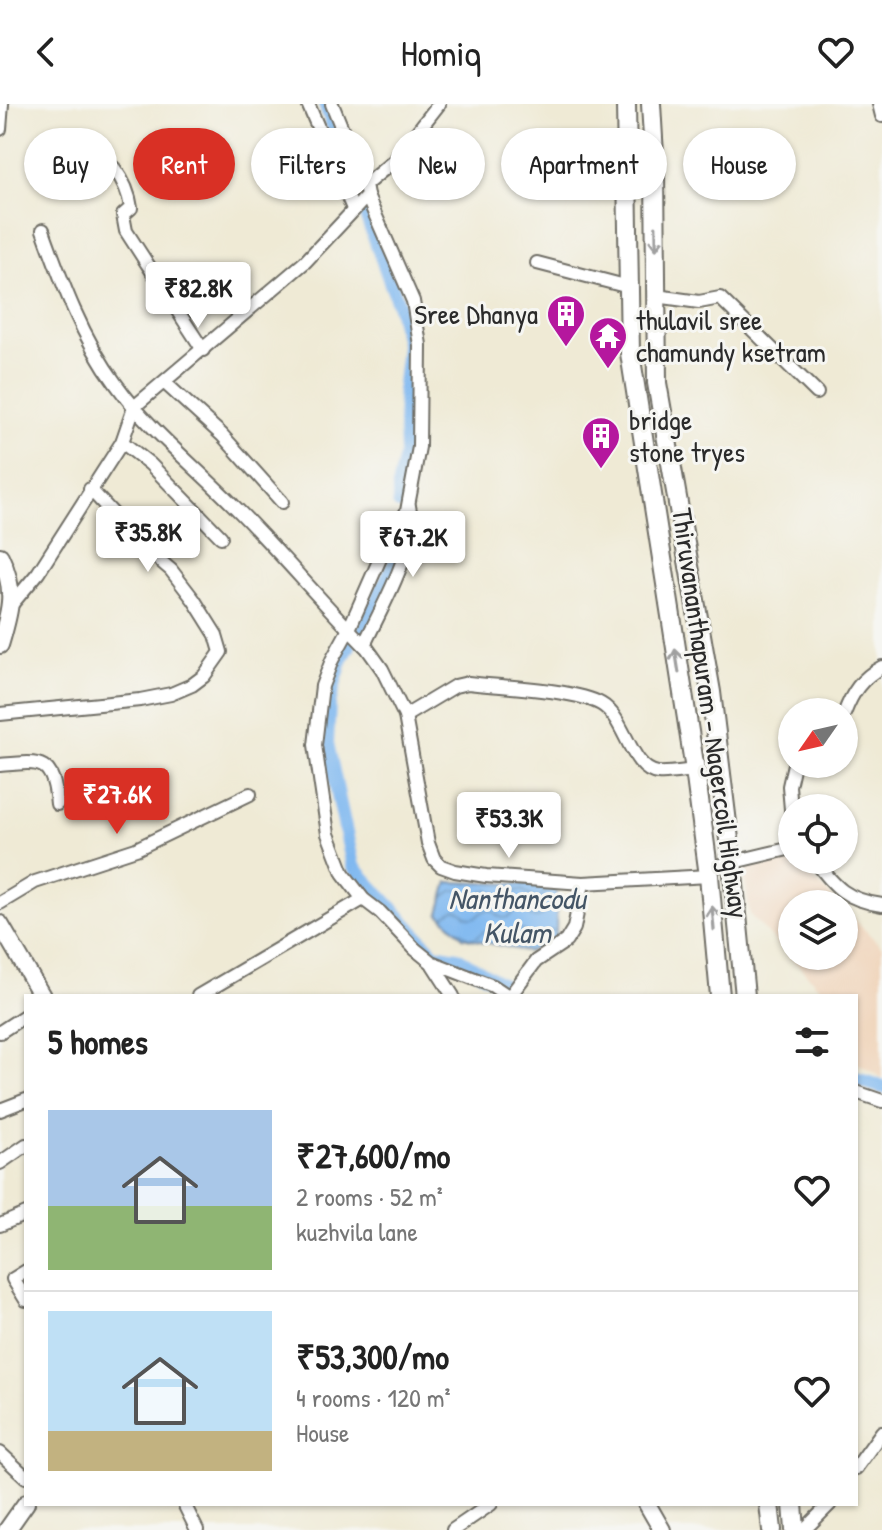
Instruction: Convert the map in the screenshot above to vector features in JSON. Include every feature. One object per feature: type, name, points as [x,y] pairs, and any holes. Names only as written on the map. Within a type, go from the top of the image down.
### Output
[{"type":"main road","name":"Thiruvananthapuram - Nagercoil Highway","points":[[626,104],[630,353],[695,770],[709,872],[720,994]]},
{"type":"main road","name":"Thiruvananthapuram - Nagercoil Highway","points":[[651,104],[655,172],[657,383],[711,692],[745,994]]},
{"type":"main road","points":[[0,556],[12,604],[0,645]]},
{"type":"main road","points":[[0,924],[41,994]]},
{"type":"main road","points":[[7,1530],[24,1506]]},
{"type":"main road","points":[[648,1506],[662,1530]]},
{"type":"main road","points":[[769,1506],[772,1530]]},
{"type":"main road","points":[[793,1506],[795,1530]]},
{"type":"street","points":[[0,129],[2,104]]},
{"type":"street","points":[[308,104],[353,209]]},
{"type":"street","points":[[332,104],[341,128]]},
{"type":"street","points":[[879,104],[882,116]]},
{"type":"street","points":[[374,182],[395,160],[433,106]]},
{"type":"street","points":[[117,172],[130,201],[131,208],[123,215],[126,231],[203,350]]},
{"type":"street","points":[[12,604],[38,573],[122,442],[134,407],[305,262],[360,200]]},
{"type":"street","points":[[370,200],[413,301],[420,345],[419,447],[408,505],[382,554],[322,686],[315,745],[328,834],[343,873],[363,899],[431,962],[452,994]]},
{"type":"street","points":[[43,230],[65,290],[87,336],[134,407],[236,507],[364,645],[382,669],[405,716],[428,843],[434,859],[441,866],[486,876],[583,883],[709,872],[778,852]]},
{"type":"street","points":[[537,263],[629,287]]},
{"type":"street","points":[[656,296],[699,302],[720,298],[817,393]]},
{"type":"street","points":[[165,383],[222,435],[282,502]]},
{"type":"street","points":[[122,442],[150,464],[221,537]]},
{"type":"street","points":[[0,714],[149,699],[171,694],[204,676],[221,652],[209,624],[171,570],[144,547],[90,489]]},
{"type":"street","points":[[364,645],[408,544],[411,525],[408,505]]},
{"type":"street","points":[[851,698],[871,673],[882,667]]},
{"type":"street","points":[[405,716],[455,686],[468,683],[567,694],[588,699],[610,710],[644,767],[656,773],[695,770]]},
{"type":"street","points":[[0,765],[33,762],[47,768],[55,779],[57,804]]},
{"type":"street","points":[[0,903],[35,882],[136,849],[250,794]]},
{"type":"street","points":[[825,874],[835,887],[860,902],[882,905]]},
{"type":"street","points":[[511,994],[536,961],[566,941],[574,928],[583,883]]},
{"type":"street","points":[[201,994],[363,899]]},
{"type":"street","points":[[431,962],[506,994]]},
{"type":"street","points":[[0,1032],[24,1016]]},
{"type":"street","points":[[858,1093],[882,1101]]},
{"type":"street","points":[[0,1110],[24,1101]]},
{"type":"street","points":[[0,1163],[24,1146]]},
{"type":"street","points":[[0,1225],[24,1215]]},
{"type":"street","points":[[24,1272],[13,1279],[24,1297]]},
{"type":"street","points":[[858,1465],[882,1432]]},
{"type":"street","points":[[0,1453],[24,1475]]},
{"type":"street","points":[[185,1506],[197,1530]]},
{"type":"street","points":[[454,1530],[488,1506]]},
{"type":"street","points":[[804,1530],[828,1506]]},
{"type":"shaded area","points":[[778,860],[778,874],[808,874],[825,890],[778,890],[778,944],[750,915],[743,865]]},
{"type":"shaded area","points":[[858,923],[882,947],[882,1078],[858,1064],[858,994],[826,994],[803,970],[858,970]]},
{"type":"water","name":"Nanthancodu Kulam","points":[[448,882],[557,885],[556,939],[528,952],[463,937],[439,913]]},
{"type":"waterway","points":[[325,104],[334,128]]},
{"type":"waterway","points":[[366,215],[398,303],[408,347],[404,385],[406,452],[399,483],[399,503]]},
{"type":"waterway","points":[[363,629],[394,564],[405,529]]},
{"type":"waterway","points":[[349,646],[341,661],[329,703],[327,743],[353,866],[434,954],[457,958],[504,986]]},
{"type":"waterway","points":[[858,1080],[882,1087]]},
{"type":"place","name":"Sree Dhanya","points":[[566,348]]},
{"type":"place","name":"thulavil sree chamundy ksetram","points":[[608,370]]},
{"type":"place","name":"bridge stone tryes","points":[[601,470]]}]
